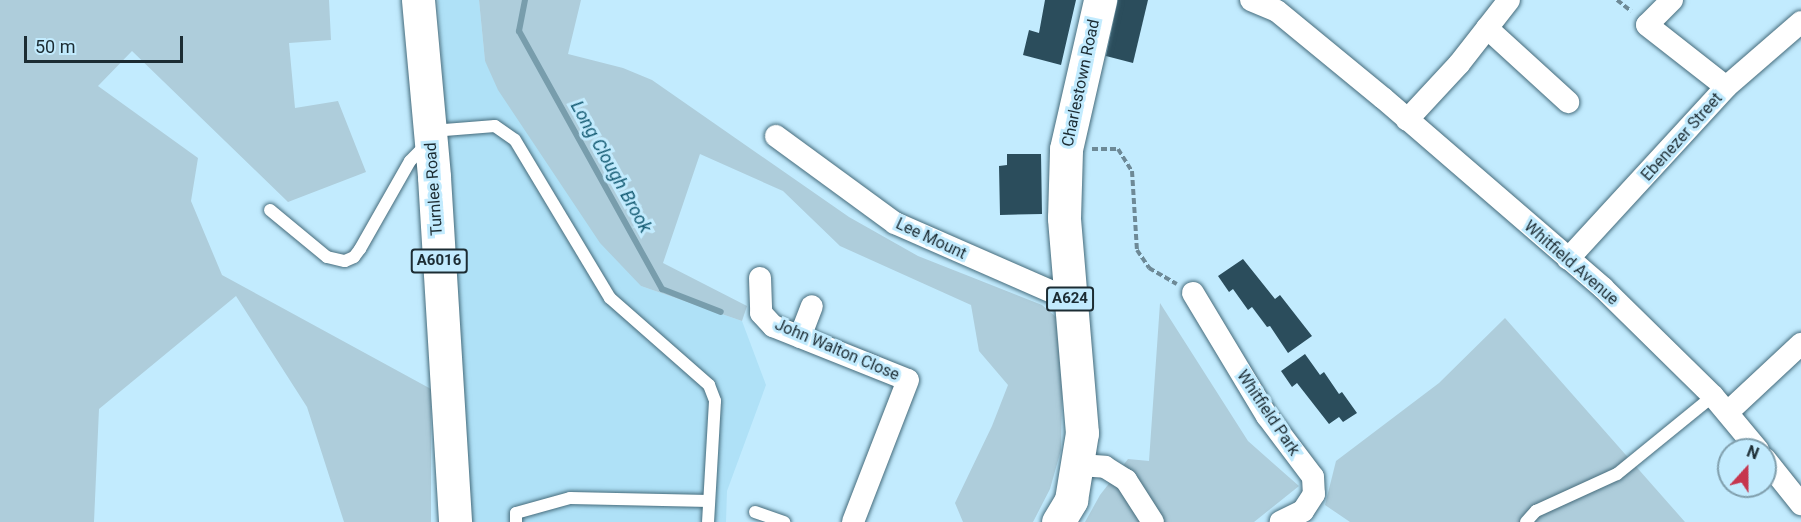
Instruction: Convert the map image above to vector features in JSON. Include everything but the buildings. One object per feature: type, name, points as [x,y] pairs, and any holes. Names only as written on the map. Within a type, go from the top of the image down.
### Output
[{"type":"main road","name":"Turnlee Road","points":[[418,0],[431,140],[455,522]]},
{"type":"main road","name":"Charlestown Road","points":[[1058,522],[1071,500],[1079,465],[1082,433],[1064,218],[1066,149],[1100,0]]},
{"type":"street","name":"Whitfield Avenue","points":[[1251,0],[1281,6],[1407,120],[1603,288],[1713,396],[1749,438]]},
{"type":"street","points":[[1407,120],[1459,64],[1509,0]]},
{"type":"street","points":[[1672,0],[1647,25],[1726,87]]},
{"type":"street","name":"Ebenezer Street","points":[[1568,259],[1726,87],[1801,22]]},
{"type":"street","points":[[1487,28],[1568,102]]},
{"type":"street","name":"Lee Mount","points":[[776,136],[896,224],[1070,300]]},
{"type":"street","name":"John Walton Close","points":[[760,278],[761,313],[773,327],[908,380],[853,522]]},
{"type":"street","name":"Whitfield Park","points":[[1193,293],[1267,416],[1313,477],[1314,494],[1304,511],[1280,522]]},
{"type":"street","points":[[800,337],[812,306]]},
{"type":"street","points":[[1728,412],[1801,344]]},
{"type":"street","points":[[1079,465],[1105,467],[1126,480],[1152,522]]},
{"type":"street","points":[[1777,474],[1801,504]]},
{"type":"lane","points":[[270,210],[327,257],[345,261],[354,257],[360,249],[411,160],[431,140],[495,126],[514,140],[610,298],[709,385],[715,401],[708,522]]},
{"type":"lane","points":[[1526,522],[1536,511],[1617,474],[1713,396]]},
{"type":"lane","points":[[516,522],[516,513],[570,498],[709,501]]},
{"type":"lane","points":[[755,512],[784,522]]},
{"type":"path","points":[[1066,149],[1118,149],[1132,171],[1137,250],[1149,268],[1193,293]]},
{"type":"shaded area","points":[[0,0],[329,0],[331,40],[289,43],[295,108],[338,101],[366,172],[288,202],[132,51],[98,86],[198,158],[191,201],[222,275],[431,389],[431,522],[344,522],[307,407],[236,296],[99,409],[94,522],[0,522]]},
{"type":"shaded area","points":[[438,0],[479,0],[485,61],[641,286],[742,321],[766,385],[727,491],[726,522],[471,522]]},
{"type":"shaded area","points":[[479,0],[581,0],[568,54],[623,68],[652,80],[849,217],[918,256],[1042,305],[1056,317],[1062,393],[1061,450],[1050,489],[1033,522],[963,522],[955,503],[992,426],[1008,385],[979,351],[971,305],[840,246],[783,191],[700,154],[663,263],[747,306],[742,321],[641,286],[600,243],[498,90],[485,61]]},
{"type":"shaded area","points":[[1160,303],[1248,441],[1299,486],[1254,522],[1085,522],[1100,495],[1128,459],[1149,461]]},
{"type":"shaded area","points":[[1505,318],[1685,522],[1350,522],[1325,505],[1336,461],[1439,383]]},
{"type":"waterway","name":"Long Clough Brook","points":[[525,0],[519,31],[662,289],[721,312]]}]
